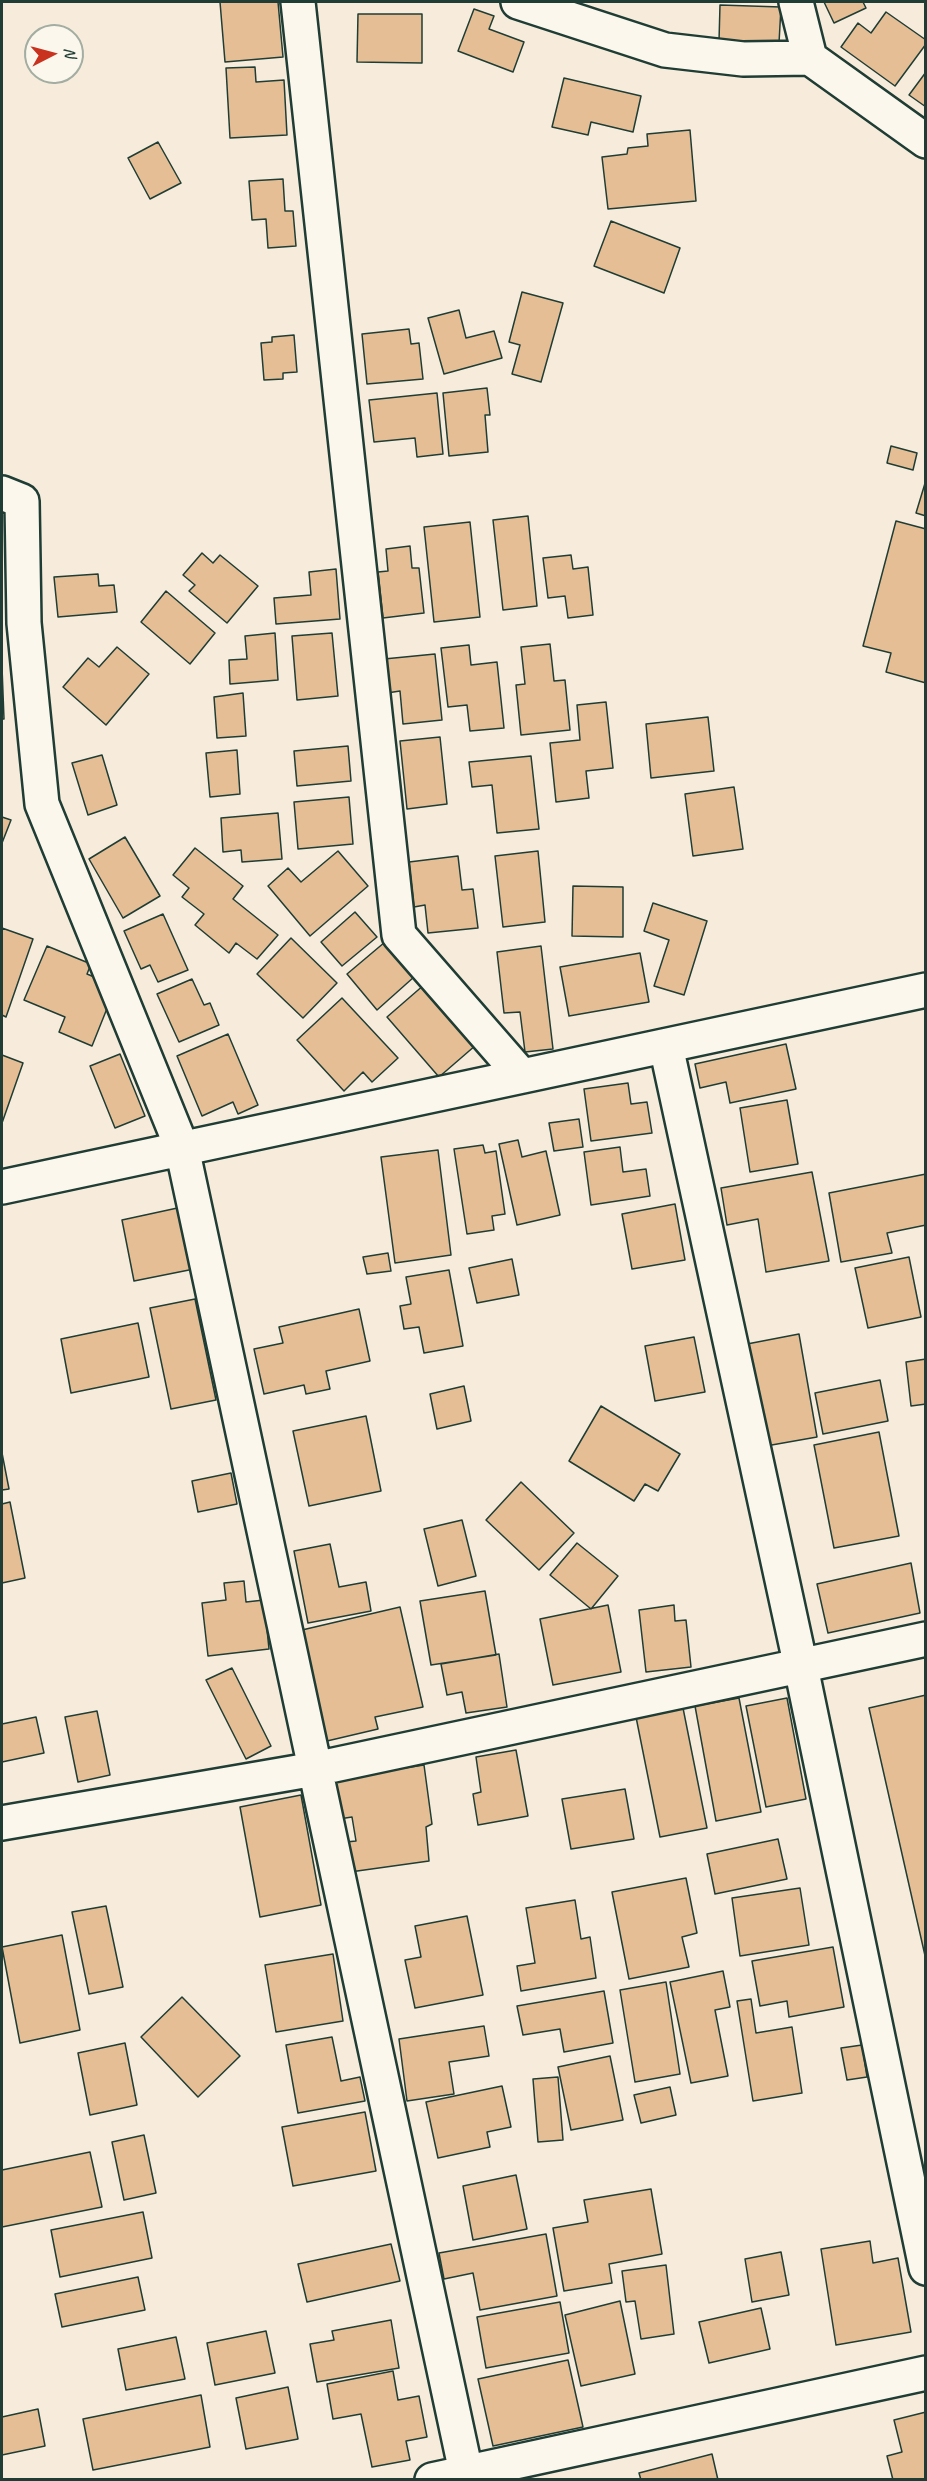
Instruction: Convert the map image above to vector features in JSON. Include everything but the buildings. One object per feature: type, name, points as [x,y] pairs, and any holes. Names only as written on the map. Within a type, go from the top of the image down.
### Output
[{"type":"street","points":[[298,2],[399,935],[522,1076]]},
{"type":"street","points":[[518,2],[665,50],[743,59],[810,58],[926,141]]},
{"type":"street","points":[[796,2],[810,58]]},
{"type":"street","points":[[2,494],[22,501],[13,623],[42,804],[182,1148],[466,2472]]},
{"type":"street","points":[[2,1186],[926,990]]},
{"type":"street","points":[[666,1046],[801,1667],[926,2268]]},
{"type":"street","points":[[2,1823],[315,1769],[926,1640]]},
{"type":"street","points":[[432,2480],[926,2373]]}]
